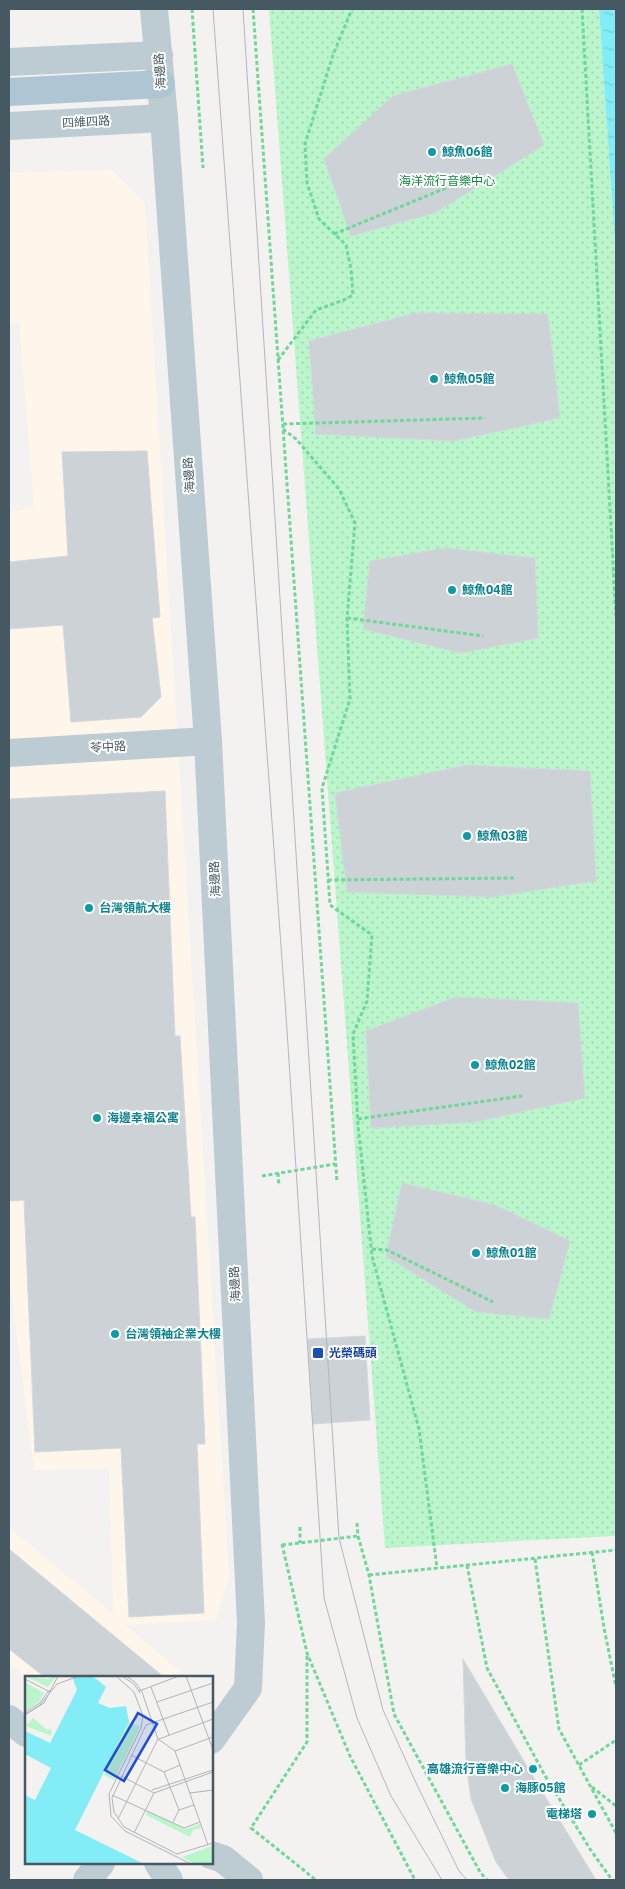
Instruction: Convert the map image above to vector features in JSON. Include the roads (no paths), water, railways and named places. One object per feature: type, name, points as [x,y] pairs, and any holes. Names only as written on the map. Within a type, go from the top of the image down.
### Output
[{"type":"main road","points":[[9,92],[161,84]]},
{"type":"street","name":"海邊路","points":[[154,9],[164,118],[208,741],[251,1623],[248,1688],[212,1739]]},
{"type":"street","points":[[9,62],[159,55]]},
{"type":"street","name":"四維四路","points":[[9,126],[164,118]]},
{"type":"street","name":"苓中路","points":[[9,753],[208,741]]},
{"type":"street","points":[[9,1719],[25,1732]]},
{"type":"street","points":[[212,1855],[223,1859],[249,1880]]},
{"type":"street","points":[[87,1880],[101,1864]]},
{"type":"street","points":[[159,1864],[169,1880]]},
{"type":"water","points":[[599,9],[616,9],[616,259]]},
{"type":"tram line","points":[[213,9],[286,1015],[324,1598],[357,1718],[391,1796],[442,1880]]},
{"type":"tram line","points":[[243,9],[339,1538],[383,1710],[459,1871],[467,1880]]},
{"type":"place","name":"鯨魚06館","points":[[432,152]]},
{"type":"place","name":"鯨魚05館","points":[[434,379]]},
{"type":"place","name":"鯨魚04館","points":[[452,590]]},
{"type":"place","name":"鯨魚03館","points":[[467,836]]},
{"type":"place","name":"台灣領航大樓","points":[[89,908]]},
{"type":"place","name":"鯨魚02館","points":[[475,1065]]},
{"type":"place","name":"海邊幸福公寓","points":[[97,1118]]},
{"type":"place","name":"鯨魚01館","points":[[476,1253]]},
{"type":"place","name":"台灣領袖企業大樓","points":[[115,1334]]},
{"type":"place","name":"光榮碼頭","points":[[318,1353]]},
{"type":"place","name":"高雄流行音樂中心","points":[[533,1769]]},
{"type":"place","name":"海豚05館","points":[[505,1788]]},
{"type":"place","name":"電梯塔","points":[[592,1814]]},
{"type":"park label","name":"海洋流行音樂中心","points":[[447,181]]}]
